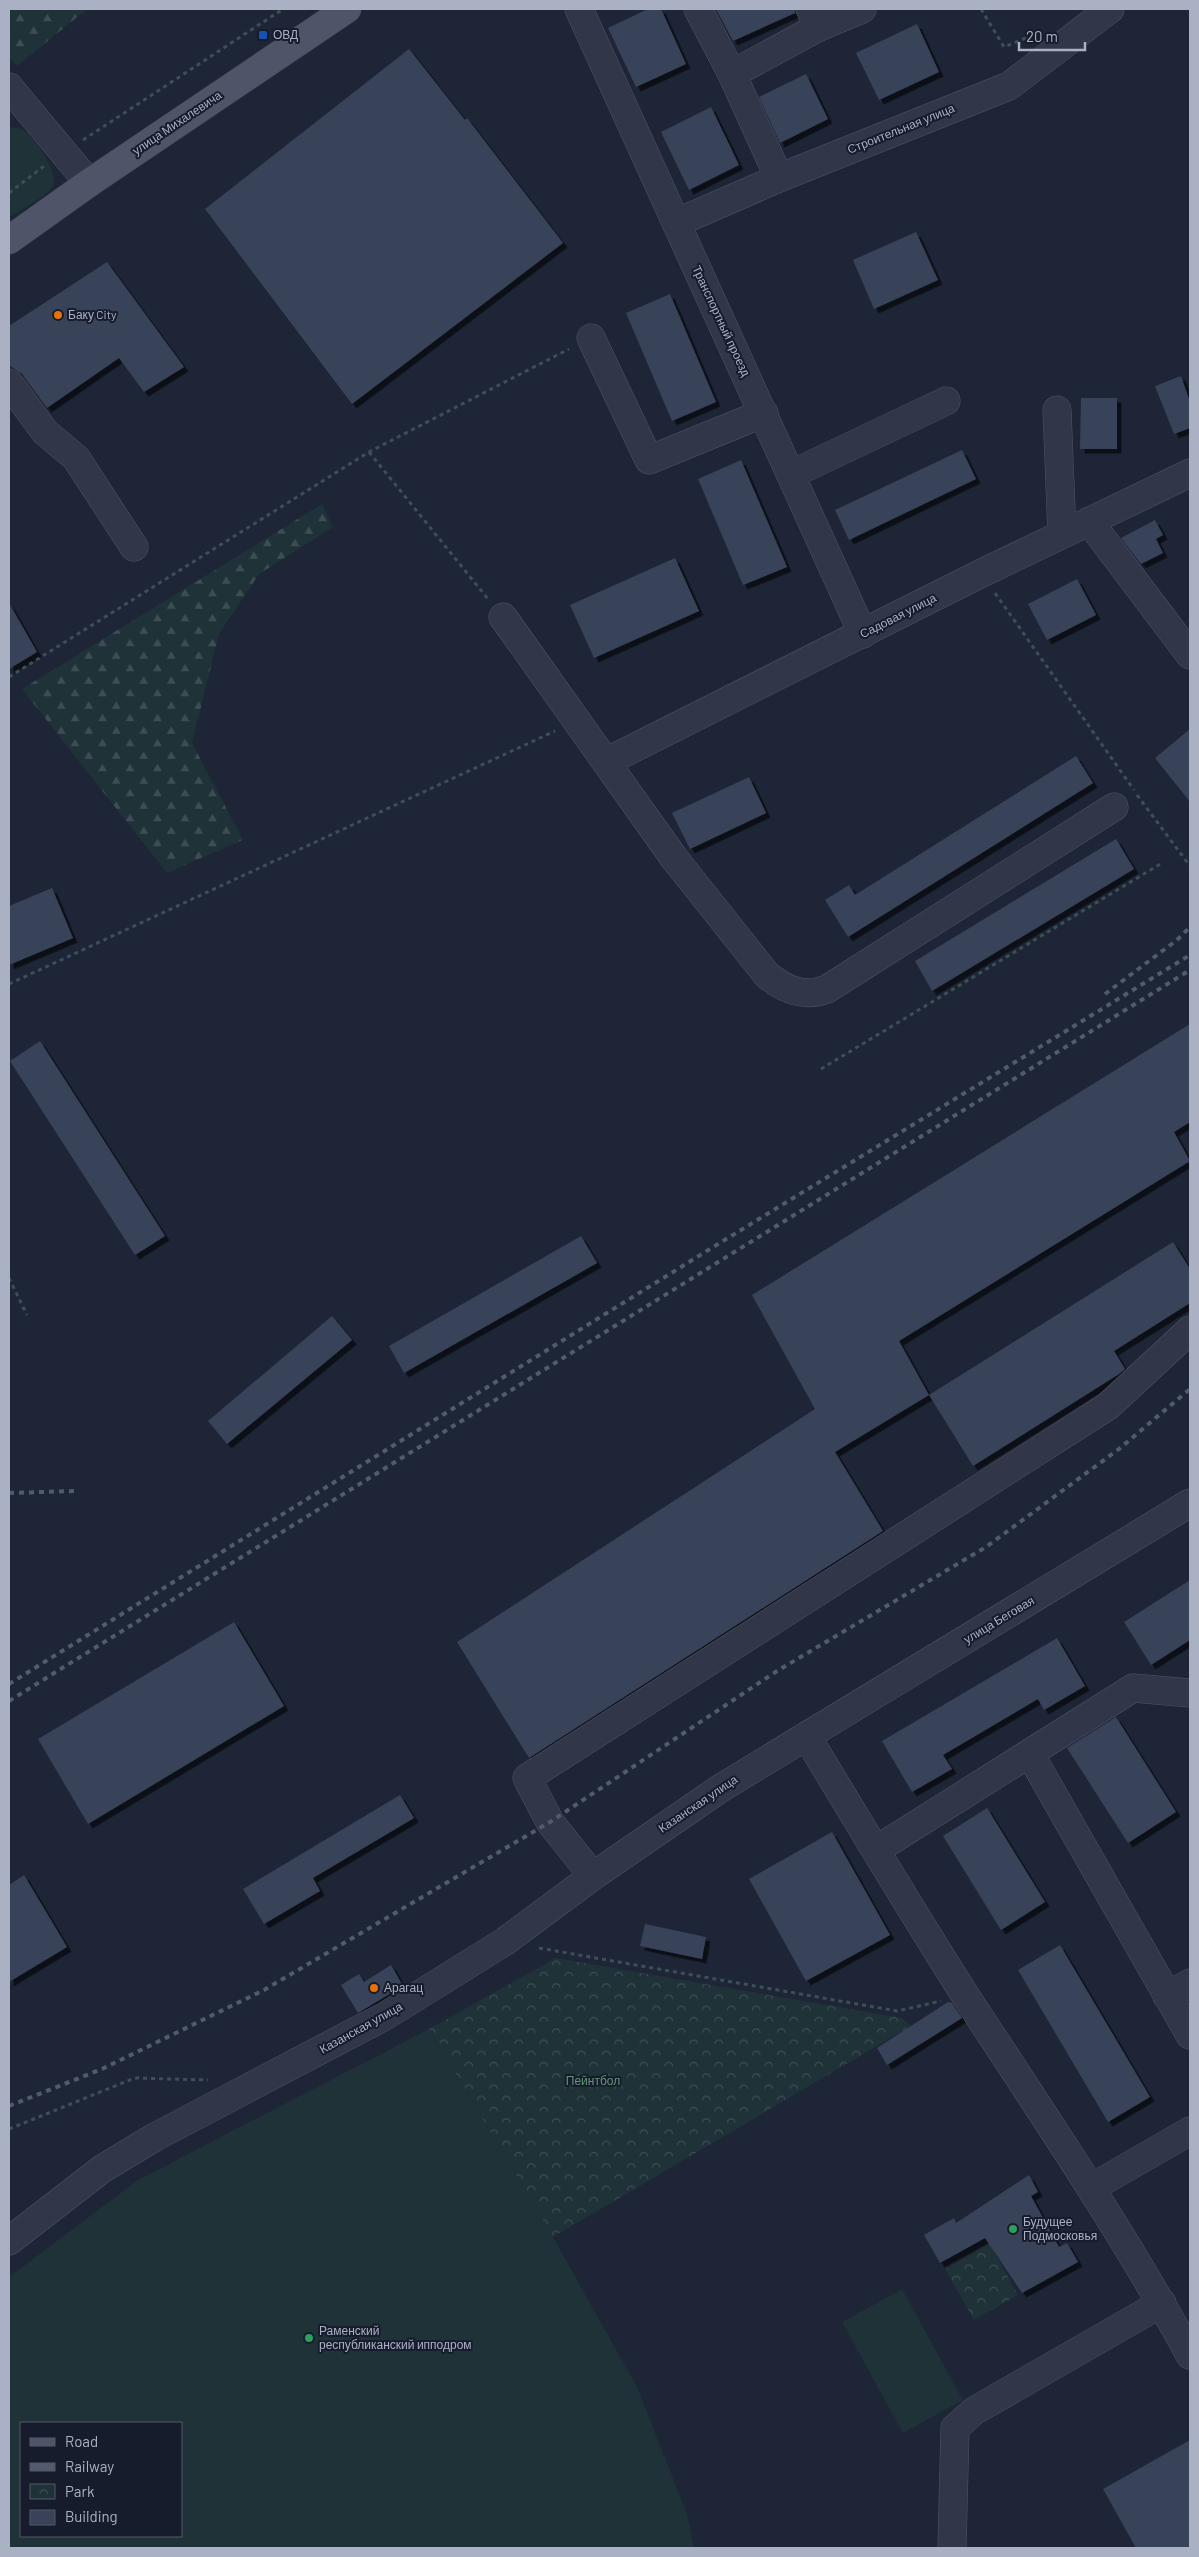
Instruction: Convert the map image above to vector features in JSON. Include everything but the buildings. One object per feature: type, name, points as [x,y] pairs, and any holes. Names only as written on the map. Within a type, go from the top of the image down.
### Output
[{"type":"main road","name":"улица Михалевича","points":[[9,240],[89,183],[347,9]]},
{"type":"street","name":"Транспортный проезд","points":[[581,9],[676,223],[732,324],[764,413],[863,634]]},
{"type":"street","points":[[698,9],[732,74],[779,178]]},
{"type":"street","points":[[732,74],[815,18],[862,9]]},
{"type":"street","name":"Строительная улица","points":[[676,223],[779,178],[1009,86],[1110,9]]},
{"type":"street","points":[[9,88],[89,183]]},
{"type":"street","points":[[591,338],[649,460],[764,413]]},
{"type":"street","points":[[9,383],[45,432],[76,458],[134,548]]},
{"type":"street","points":[[792,474],[946,401]]},
{"type":"street","points":[[1056,410],[1062,534]]},
{"type":"street","name":"Садовая улица","points":[[606,762],[982,573],[1190,473]]},
{"type":"street","points":[[1089,521],[1190,654]]},
{"type":"street","points":[[503,617],[674,858],[767,974],[786,988],[808,994],[827,989],[1114,808]]},
{"type":"street","points":[[593,1876],[550,1822],[527,1778],[1108,1406],[1190,1330]]},
{"type":"street","name":"улица Беговая","points":[[807,1737],[1190,1502]]},
{"type":"street","points":[[876,1850],[1133,1688],[1190,1694]]},
{"type":"street","points":[[807,1737],[966,1996],[1091,2188],[1162,2304],[1190,2354]]},
{"type":"street","name":"Казанская улица","points":[[9,2241],[102,2169],[155,2137],[385,2016],[504,1942],[593,1876],[721,1788],[807,1737]]},
{"type":"street","points":[[1030,1754],[1190,2035]]},
{"type":"street","points":[[1167,1996],[1190,1983]]},
{"type":"street","points":[[1091,2188],[1190,2131]]},
{"type":"street","points":[[952,2548],[955,2428],[974,2411],[1162,2304]]},
{"type":"path","points":[[76,144],[283,9]]},
{"type":"path","points":[[981,9],[1004,47],[1040,32]]},
{"type":"path","points":[[9,193],[51,162]]},
{"type":"path","points":[[9,677],[369,452],[591,338]]},
{"type":"path","points":[[369,452],[503,617]]},
{"type":"path","points":[[982,573],[1022,632],[1190,866]]},
{"type":"path","points":[[9,984],[578,721]]},
{"type":"path","points":[[821,1069],[1162,863]]},
{"type":"path","points":[[9,1278],[27,1315]]},
{"type":"path","points":[[504,1942],[897,2012],[966,1996]]},
{"type":"path","points":[[9,2129],[135,2078],[194,2082],[215,2080]]},
{"type":"green space","points":[[9,9],[87,9],[17,66],[9,57]]},
{"type":"green space","points":[[13,127],[24,131],[36,143],[50,166],[54,181],[53,186],[45,194],[9,217],[9,128]]},
{"type":"green space","points":[[322,504],[333,527],[259,574],[219,634],[192,743],[243,840],[167,873],[22,689]]},
{"type":"green space","name":"Пейнтбол","points":[[556,1958],[902,2018],[911,2026],[553,2237],[429,2029]]},
{"type":"green space","name":"Раменский республиканский ипподром","points":[[429,2029],[553,2237],[637,2387],[687,2514],[694,2548],[9,2548],[9,2277],[138,2180]]},
{"type":"green space","points":[[990,2244],[1018,2295],[974,2320],[945,2269]]},
{"type":"green space","points":[[902,2289],[963,2400],[903,2433],[842,2322]]},
{"type":"railway","points":[[1105,994],[1177,940],[1190,927]]},
{"type":"railway","points":[[9,1684],[710,1249],[1190,955]]},
{"type":"railway","points":[[9,1701],[1190,970]]},
{"type":"railway","points":[[9,2106],[102,2069],[264,1990],[550,1822],[777,1671],[986,1547],[1119,1449],[1190,1389]]},
{"type":"railway","points":[[9,1493],[74,1491]]},
{"type":"place","name":"ОВД","points":[[263,35]]},
{"type":"place","name":"Баку City","points":[[58,315]]},
{"type":"place","name":"Арагац","points":[[374,1988]]},
{"type":"place","name":"Будущее Подмосковья","points":[[1013,2229]]},
{"type":"place","name":"Раменский республиканский ипподром","points":[[309,2338]]}]
